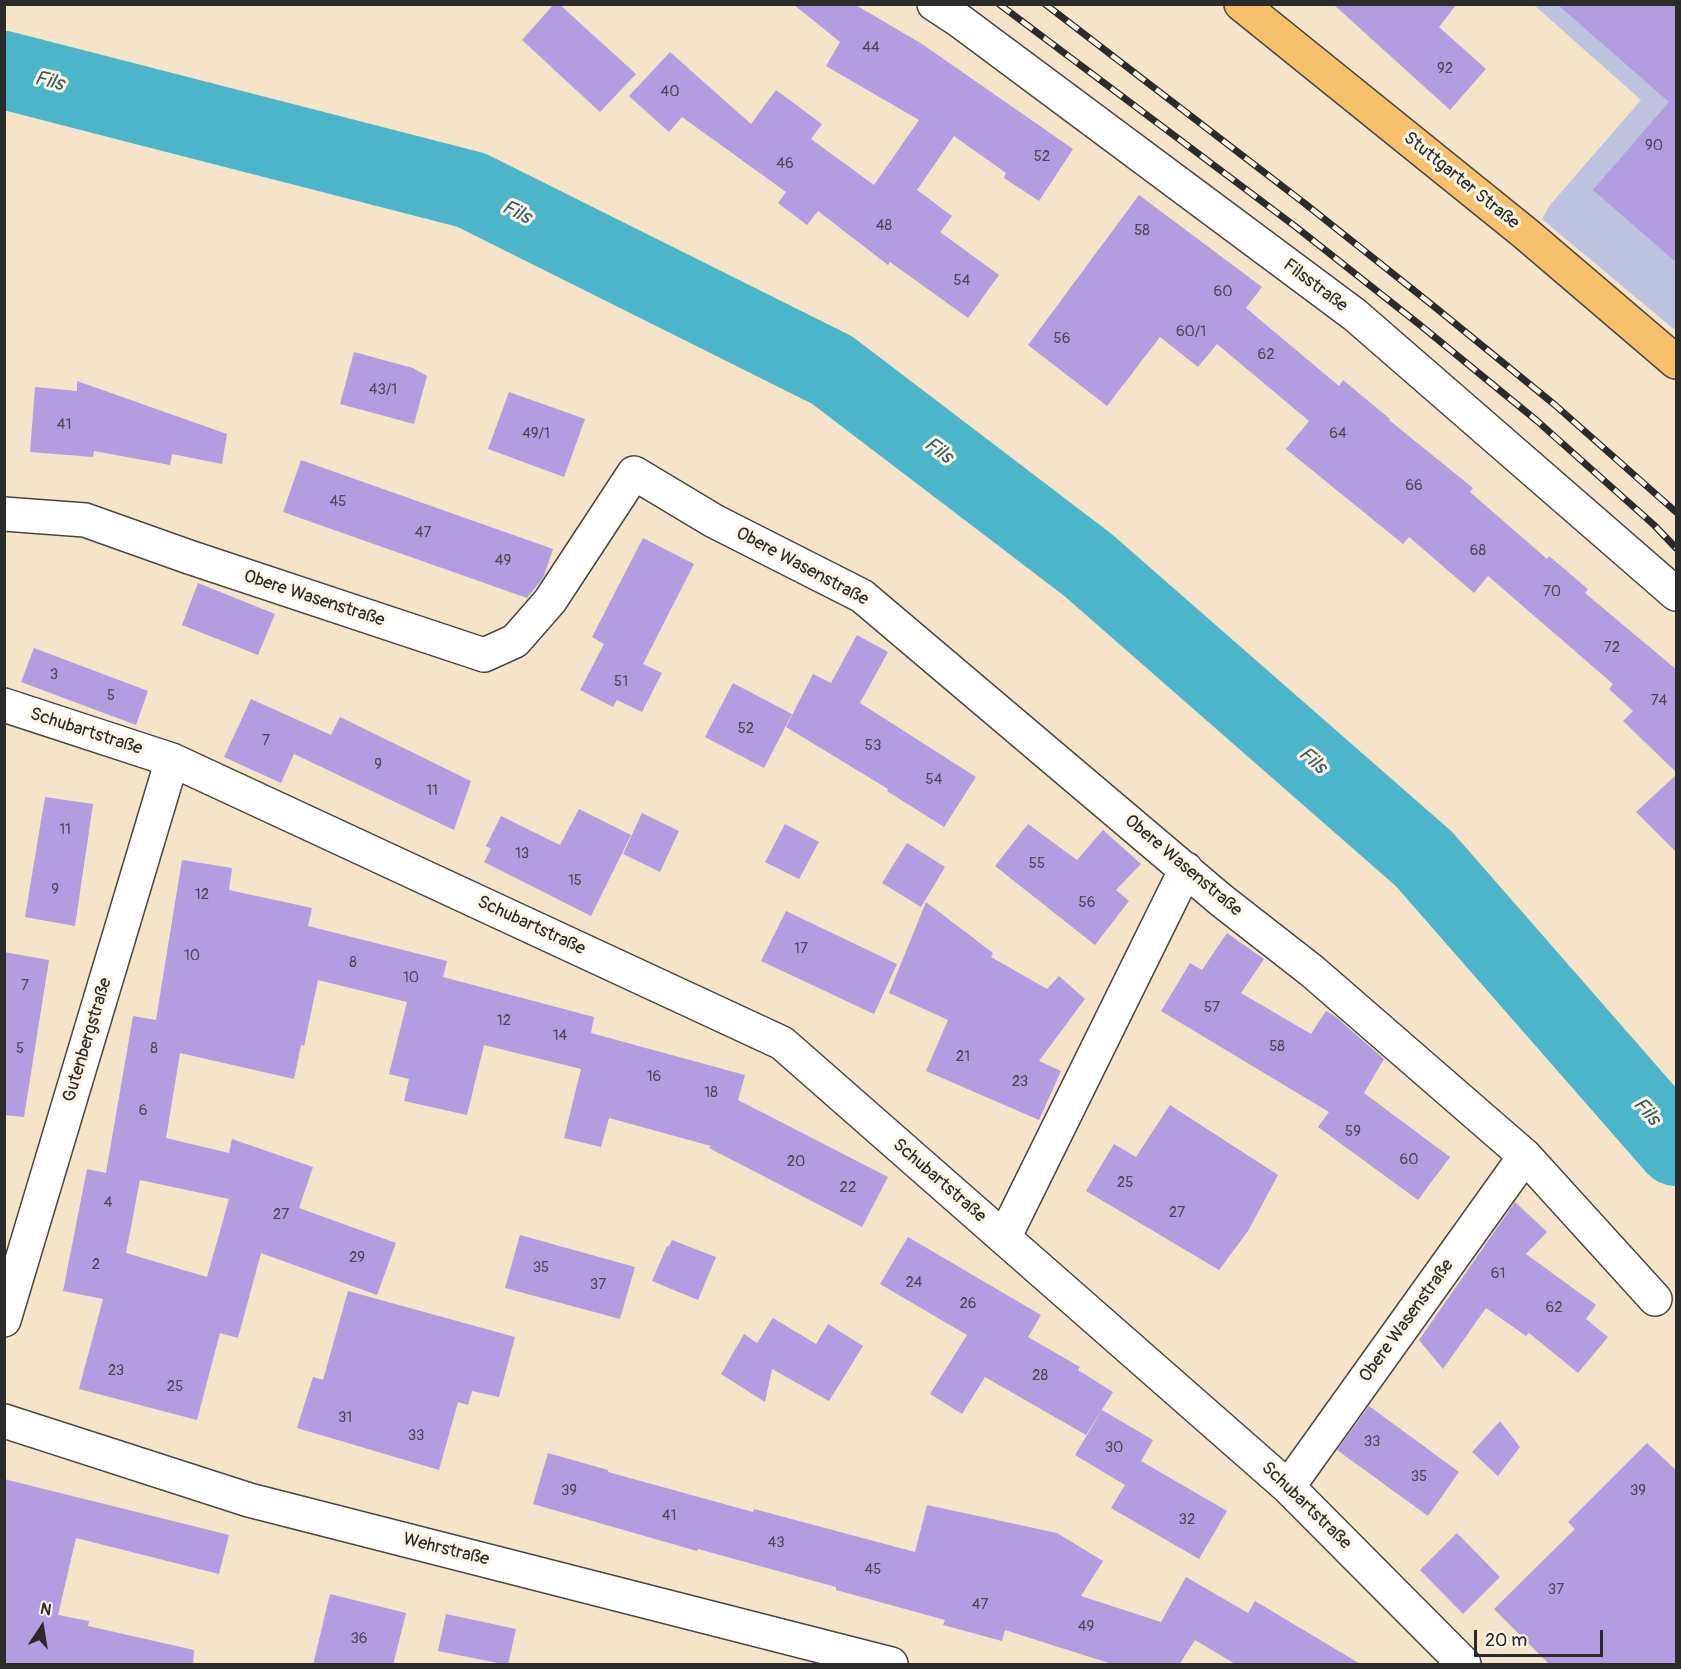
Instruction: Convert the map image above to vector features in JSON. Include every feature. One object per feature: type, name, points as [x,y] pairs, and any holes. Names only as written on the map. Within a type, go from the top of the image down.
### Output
[{"type":"main road","name":"Stuttgarter Straße","points":[[1241,4],[1525,233],[1677,362]]},
{"type":"street","name":"Filsstraße","points":[[934,4],[1355,315],[1677,594]]},
{"type":"street","name":"Obere Wasenstraße","points":[[4,514],[85,520],[199,561],[484,655],[515,640],[550,601],[634,473],[714,521],[862,596],[1221,900],[1312,971],[1525,1156],[1655,1299]]},
{"type":"street","name":"Schubartstraße","points":[[4,705],[172,760],[782,1043],[1288,1487],[1464,1665]]},
{"type":"street","name":"Gutenbergstraße","points":[[4,1320],[172,760]]},
{"type":"street","name":"Schubartstraße","points":[[1004,1238],[1186,869]]},
{"type":"street","name":"Obere Wasenstraße","points":[[1288,1487],[1525,1156]]},
{"type":"street","name":"Wehrstraße","points":[[4,1421],[249,1500],[891,1665]]},
{"type":"shaded area","points":[[1534,5],[1676,5],[1676,331],[1542,219],[1550,205],[1641,100]]},
{"type":"building","points":[[554,4],[559,4],[636,74],[600,112],[522,40]]},
{"type":"building","points":[[793,4],[854,4],[922,44],[1073,149],[1039,201],[1004,178],[1006,173],[954,136],[917,190],[952,216],[940,232],[999,275],[968,318],[890,262],[888,265],[818,211],[807,225],[778,203],[786,192],[682,117],[669,132],[629,96],[670,52],[751,124],[776,90],[822,124],[811,139],[874,185],[919,120],[826,66],[840,42]]},
{"type":"building","points":[[1333,4],[1457,4],[1439,27],[1486,69],[1450,110]]},
{"type":"building","points":[[1557,4],[1677,4],[1677,263],[1593,190],[1669,102]]},
{"type":"building","points":[[1139,195],[1262,287],[1246,308],[1339,386],[1343,380],[1473,488],[1470,492],[1547,559],[1549,556],[1588,589],[1585,593],[1677,670],[1677,773],[1623,721],[1633,711],[1609,689],[1613,684],[1488,576],[1474,593],[1409,537],[1403,544],[1286,449],[1309,421],[1217,344],[1198,367],[1160,337],[1107,406],[1028,345]]},
{"type":"building","points":[[354,352],[413,368],[427,376],[414,424],[340,404]]},
{"type":"building","points":[[77,381],[227,434],[222,464],[172,454],[170,465],[94,451],[93,457],[30,452],[35,387],[77,391]]},
{"type":"building","points":[[509,392],[585,419],[564,477],[488,449]]},
{"type":"building","points":[[301,460],[553,549],[543,578],[527,598],[283,512]]},
{"type":"building","points":[[643,538],[694,564],[643,664],[662,673],[642,712],[617,700],[613,707],[580,690],[604,644],[592,637]]},
{"type":"building","points":[[198,583],[275,614],[258,655],[182,625]]},
{"type":"building","points":[[857,635],[888,652],[860,703],[976,777],[944,827],[887,791],[888,789],[786,727],[813,674],[831,683]]},
{"type":"building","points":[[34,648],[148,691],[136,725],[21,682]]},
{"type":"building","points":[[733,683],[792,714],[764,768],[705,737]]},
{"type":"building","points":[[251,699],[331,735],[340,717],[471,781],[454,830],[294,754],[281,783],[224,757]]},
{"type":"building","points":[[1677,774],[1677,853],[1636,812]]},
{"type":"building","points":[[45,797],[93,804],[75,926],[25,917]]},
{"type":"building","points":[[579,809],[631,835],[591,916],[484,862],[491,849],[486,846],[501,816],[560,845]]},
{"type":"building","points":[[642,813],[679,831],[660,872],[623,854]]},
{"type":"building","points":[[785,824],[819,842],[799,879],[765,862]]},
{"type":"building","points":[[1028,824],[1077,860],[1103,830],[1141,864],[1116,890],[1129,901],[1095,945],[995,866]]},
{"type":"building","points":[[907,843],[945,867],[921,907],[882,883]]},
{"type":"building","points":[[182,860],[232,868],[229,890],[312,908],[308,926],[447,961],[443,977],[594,1017],[591,1033],[745,1075],[738,1100],[888,1177],[862,1227],[709,1148],[711,1146],[609,1118],[601,1147],[564,1138],[581,1069],[484,1045],[467,1115],[404,1101],[409,1079],[389,1074],[407,1002],[318,980],[304,1046],[301,1045],[294,1079],[180,1053],[166,1138],[229,1153],[232,1139],[313,1167],[299,1208],[396,1243],[377,1295],[261,1253],[238,1338],[220,1333],[197,1420],[79,1389],[103,1299],[63,1291],[87,1169],[106,1173],[133,1016],[156,1020]],"holes":[[[140,1180],[229,1199],[207,1277],[126,1253]]]},
{"type":"building","points":[[926,902],[993,953],[991,957],[1047,989],[1059,976],[1085,999],[1039,1061],[1061,1071],[1039,1120],[926,1071],[948,1020],[889,993]]},
{"type":"building","points":[[786,911],[897,964],[874,1014],[761,961]]},
{"type":"building","points":[[1227,933],[1264,959],[1241,993],[1311,1034],[1326,1011],[1384,1059],[1364,1093],[1450,1157],[1418,1200],[1318,1127],[1329,1112],[1161,1011],[1190,963],[1202,970]]},
{"type":"building","points":[[4,952],[49,960],[24,1117],[4,1115]]},
{"type":"building","points":[[1170,1105],[1278,1175],[1248,1231],[1219,1270],[1086,1191],[1114,1144],[1136,1157]]},
{"type":"building","points":[[1515,1202],[1547,1232],[1526,1254],[1596,1305],[1586,1319],[1608,1337],[1578,1373],[1529,1333],[1526,1336],[1486,1308],[1443,1369],[1419,1340]]},
{"type":"building","points":[[520,1235],[635,1267],[620,1319],[505,1288]]},
{"type":"building","points":[[908,1237],[1041,1315],[1028,1337],[1080,1367],[1078,1370],[1113,1392],[1086,1435],[985,1377],[962,1414],[930,1394],[967,1335],[880,1284]]},
{"type":"building","points":[[672,1240],[716,1257],[698,1300],[652,1281],[667,1246]]},
{"type":"building","points":[[348,1291],[515,1337],[499,1397],[472,1391],[468,1405],[458,1402],[439,1470],[297,1428],[313,1377],[323,1380]]},
{"type":"building","points":[[773,1318],[816,1344],[828,1324],[863,1346],[829,1401],[772,1369],[765,1402],[721,1374],[744,1334],[757,1343]]},
{"type":"building","points":[[1369,1406],[1459,1472],[1428,1516],[1337,1450]]},
{"type":"building","points":[[1102,1410],[1153,1440],[1141,1461],[1227,1511],[1199,1559],[1111,1508],[1125,1485],[1075,1455]]},
{"type":"building","points":[[1500,1421],[1520,1447],[1498,1476],[1472,1452]]},
{"type":"building","points":[[1647,1443],[1677,1471],[1677,1665],[1550,1665],[1494,1609],[1575,1529],[1568,1522]]},
{"type":"building","points":[[548,1453],[753,1512],[754,1509],[915,1552],[927,1505],[1057,1533],[1103,1561],[1081,1596],[1161,1622],[1186,1577],[1248,1613],[1255,1601],[1362,1665],[1237,1665],[1195,1640],[1179,1665],[1115,1665],[1005,1630],[1002,1641],[943,1625],[945,1620],[836,1590],[836,1587],[698,1549],[697,1551],[533,1504]]},
{"type":"building","points":[[4,1479],[229,1535],[219,1574],[76,1538],[58,1615],[89,1621],[88,1626],[194,1650],[193,1665],[4,1665]]},
{"type":"building","points":[[1457,1533],[1500,1577],[1463,1614],[1420,1570]]},
{"type":"building","points":[[330,1594],[406,1613],[393,1665],[313,1665]]},
{"type":"building","points":[[446,1614],[516,1629],[508,1665],[438,1651]]},
{"type":"waterway","name":"Fils","points":[[4,70],[471,190],[832,370],[1088,565],[1424,859],[1676,1147]]},
{"type":"railway","points":[[999,4],[1296,227],[1420,325],[1536,420],[1654,525],[1676,548]]},
{"type":"railway","points":[[1045,4],[1308,206],[1436,308],[1555,405],[1676,512]]}]
